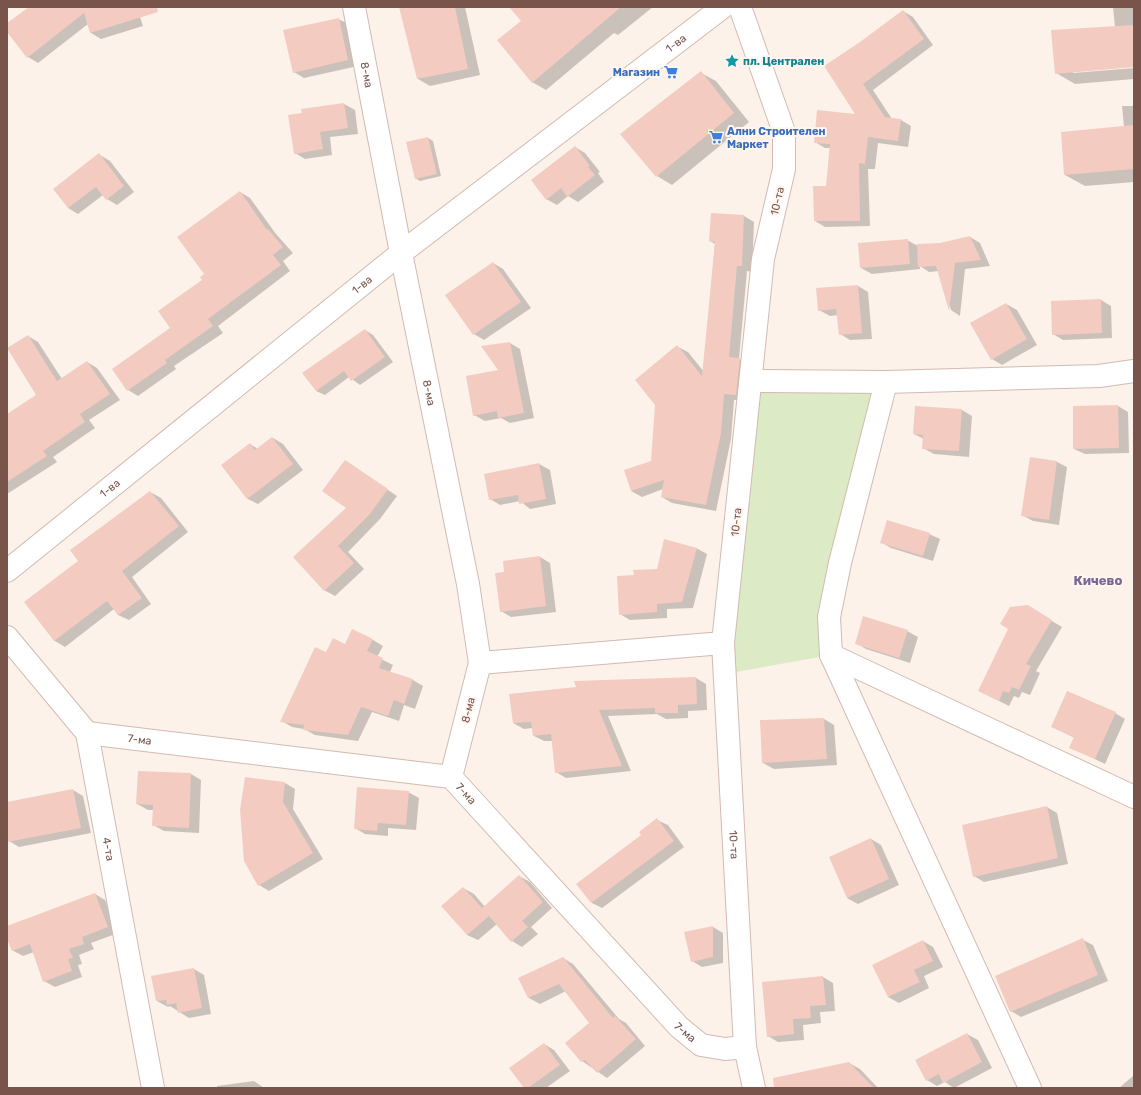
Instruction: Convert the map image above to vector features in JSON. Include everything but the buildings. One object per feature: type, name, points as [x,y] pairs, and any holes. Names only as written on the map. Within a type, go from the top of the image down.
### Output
[{"type":"street","name":"8-ма","points":[[354,7],[401,253],[468,584],[480,664],[451,777]]},
{"type":"street","name":"1-ва","points":[[7,571],[401,253],[723,7]]},
{"type":"street","name":"10-та","points":[[740,7],[784,132],[784,169],[763,259],[723,643],[745,1047],[754,1088]]},
{"type":"street","points":[[751,381],[886,382],[1099,376],[1134,371]]},
{"type":"street","points":[[886,382],[840,563],[829,617],[831,655],[1030,1088]]},
{"type":"street","name":"4-та","points":[[7,637],[87,733],[153,1088]]},
{"type":"street","points":[[480,664],[723,643]]},
{"type":"street","points":[[831,655],[1134,797]]},
{"type":"street","name":"7-ма","points":[[87,733],[451,777],[679,1027],[701,1045],[725,1049],[745,1047]]},
{"type":"green space","points":[[751,381],[886,382],[831,655],[725,674]]},
{"type":"place","name":"пл. Централен","points":[[732,61]]},
{"type":"place","name":"Магазин","points":[[671,72]]},
{"type":"place","name":"Ални Строителен Маркет","points":[[716,137]]},
{"type":"district","name":"Кичево","points":[[1098,580]]}]
